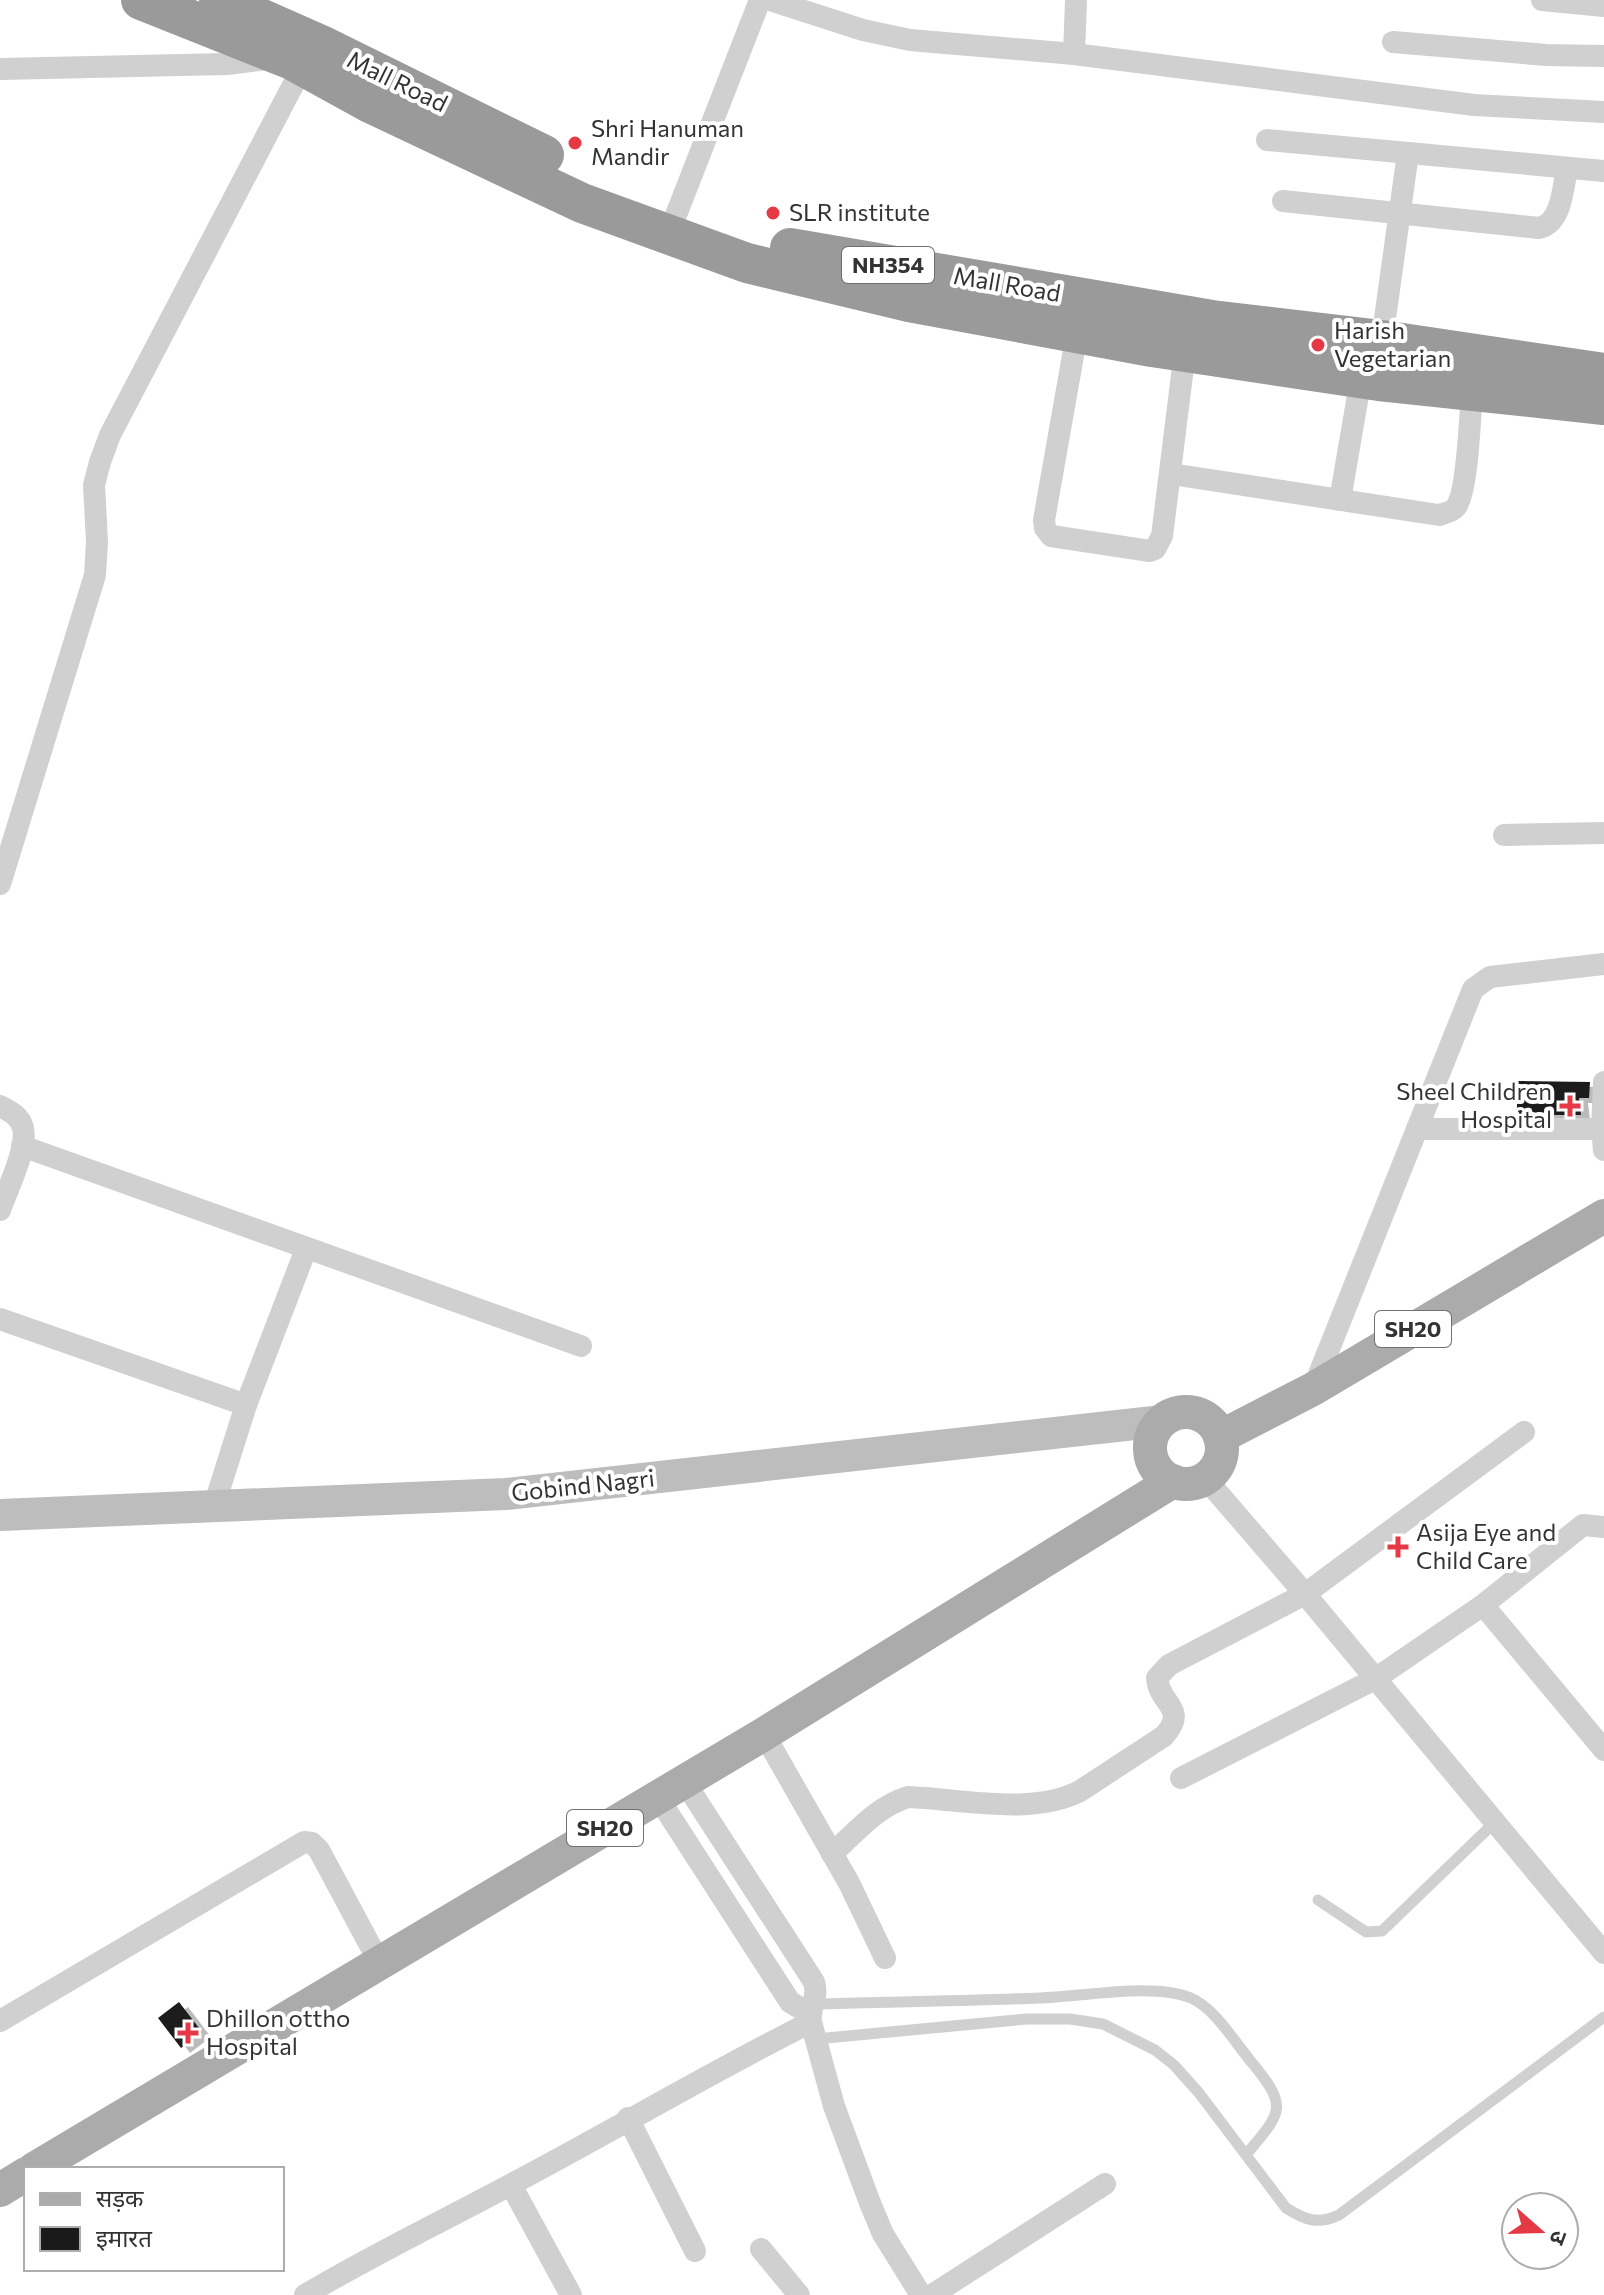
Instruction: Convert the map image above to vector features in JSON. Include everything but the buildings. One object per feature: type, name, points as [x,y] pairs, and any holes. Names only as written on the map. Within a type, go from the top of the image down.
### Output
[{"type":"highway","points":[[141,0],[226,21],[370,103],[582,203],[747,263],[909,302],[1077,333],[1361,378],[1604,404],[1601,394],[1604,383]]},
{"type":"highway","name":"Mall Road","points":[[226,21],[321,45],[575,170],[676,215],[754,242],[1212,320],[1382,340],[1604,373]]},
{"type":"main road","name":"SH20","points":[[1220,1437],[1313,1389],[1604,1216]]},
{"type":"main road","points":[[1184,1412],[1197,1413],[1207,1419],[1220,1437],[1219,1459],[1214,1470],[1189,1480],[1154,1465],[1150,1453],[1151,1442],[1162,1421],[1184,1412]]},
{"type":"main road","name":"SH20","points":[[37,2167],[1189,1480]]},
{"type":"main road","points":[[0,2190],[24,2175]]},
{"type":"street","points":[[676,215],[760,0]]},
{"type":"street","points":[[770,0],[863,30],[910,40],[1074,54],[1474,105],[1604,112]]},
{"type":"street","points":[[1074,54],[1076,0]]},
{"type":"street","points":[[1542,0],[1604,6]]},
{"type":"street","points":[[0,69],[226,21]]},
{"type":"street","points":[[1393,42],[1546,55],[1604,56]]},
{"type":"street","points":[[0,884],[95,575],[94,485],[100,462],[110,435],[197,264],[293,61]]},
{"type":"street","points":[[1267,140],[1604,171]]},
{"type":"street","points":[[1382,340],[1408,153]]},
{"type":"street","points":[[1283,201],[1546,226],[1557,211],[1567,168]]},
{"type":"street","points":[[1077,333],[1044,520],[1051,536],[1150,551],[1155,549],[1162,536],[1185,351]]},
{"type":"street","points":[[1340,500],[1361,378]]},
{"type":"street","points":[[1171,474],[1439,515],[1455,509],[1462,489],[1472,391]]},
{"type":"street","points":[[1504,835],[1604,833]]},
{"type":"street","points":[[1313,1389],[1473,989],[1490,977],[1604,964]]},
{"type":"street","points":[[1417,1129],[1603,1139],[1604,1082]]},
{"type":"street","points":[[0,1106],[14,1113],[23,1127],[22,1146],[0,1210]]},
{"type":"street","points":[[22,1146],[581,1346]]},
{"type":"street","points":[[214,1506],[246,1405],[306,1249]]},
{"type":"street","points":[[0,1319],[246,1405]]},
{"type":"street","name":"Gobind Nagri","points":[[0,1515],[506,1494],[1162,1421]]},
{"type":"street","points":[[832,1854],[879,1810],[908,1797],[1028,1804],[1067,1798],[1080,1791],[1171,1729],[1174,1713],[1157,1685],[1159,1673],[1305,1594],[1524,1432]]},
{"type":"street","points":[[1189,1480],[1305,1594],[1604,1953]]},
{"type":"street","points":[[1181,1778],[1375,1679],[1483,1605],[1583,1525],[1604,1527]]},
{"type":"street","points":[[1483,1605],[1601,1737]]},
{"type":"street","points":[[764,1734],[832,1854],[885,1958]]},
{"type":"street","points":[[670,1789],[790,2002],[813,2020]]},
{"type":"street","points":[[670,1789],[814,1982],[813,2020],[834,2106],[883,2234],[921,2295]]},
{"type":"street","points":[[0,2021],[304,1842],[312,1843],[319,1850],[379,1962]]},
{"type":"street","points":[[305,2295],[343,2285],[628,2118],[813,2020]]},
{"type":"street","points":[[628,2118],[695,2251]]},
{"type":"street","points":[[932,2295],[1105,2184]]},
{"type":"street","points":[[511,2185],[571,2295]]},
{"type":"street","points":[[761,2249],[799,2295]]},
{"type":"lane","points":[[1318,1900],[1366,1932],[1382,1931],[1495,1822]]},
{"type":"lane","points":[[813,2020],[1041,1998],[1155,1991],[1194,1999],[1208,2010],[1270,2084],[1277,2099],[1274,2121],[1246,2155]]},
{"type":"lane","points":[[813,2020],[1070,2019],[1103,2024],[1155,2050],[1174,2065],[1199,2093],[1286,2208],[1301,2218],[1325,2222],[1339,2215],[1604,2017]]},
{"type":"place","name":"Shri Hanuman Mandir","points":[[575,143]]},
{"type":"place","name":"SLR institute","points":[[773,213]]},
{"type":"place","name":"Harish Vegetarian","points":[[1318,345]]},
{"type":"place","name":"Sheel Children Hospital","points":[[1570,1106]]},
{"type":"place","name":"Asija Eye and Child Care","points":[[1398,1547]]},
{"type":"place","name":"Dhillon ottho Hospital","points":[[188,2033]]}]
